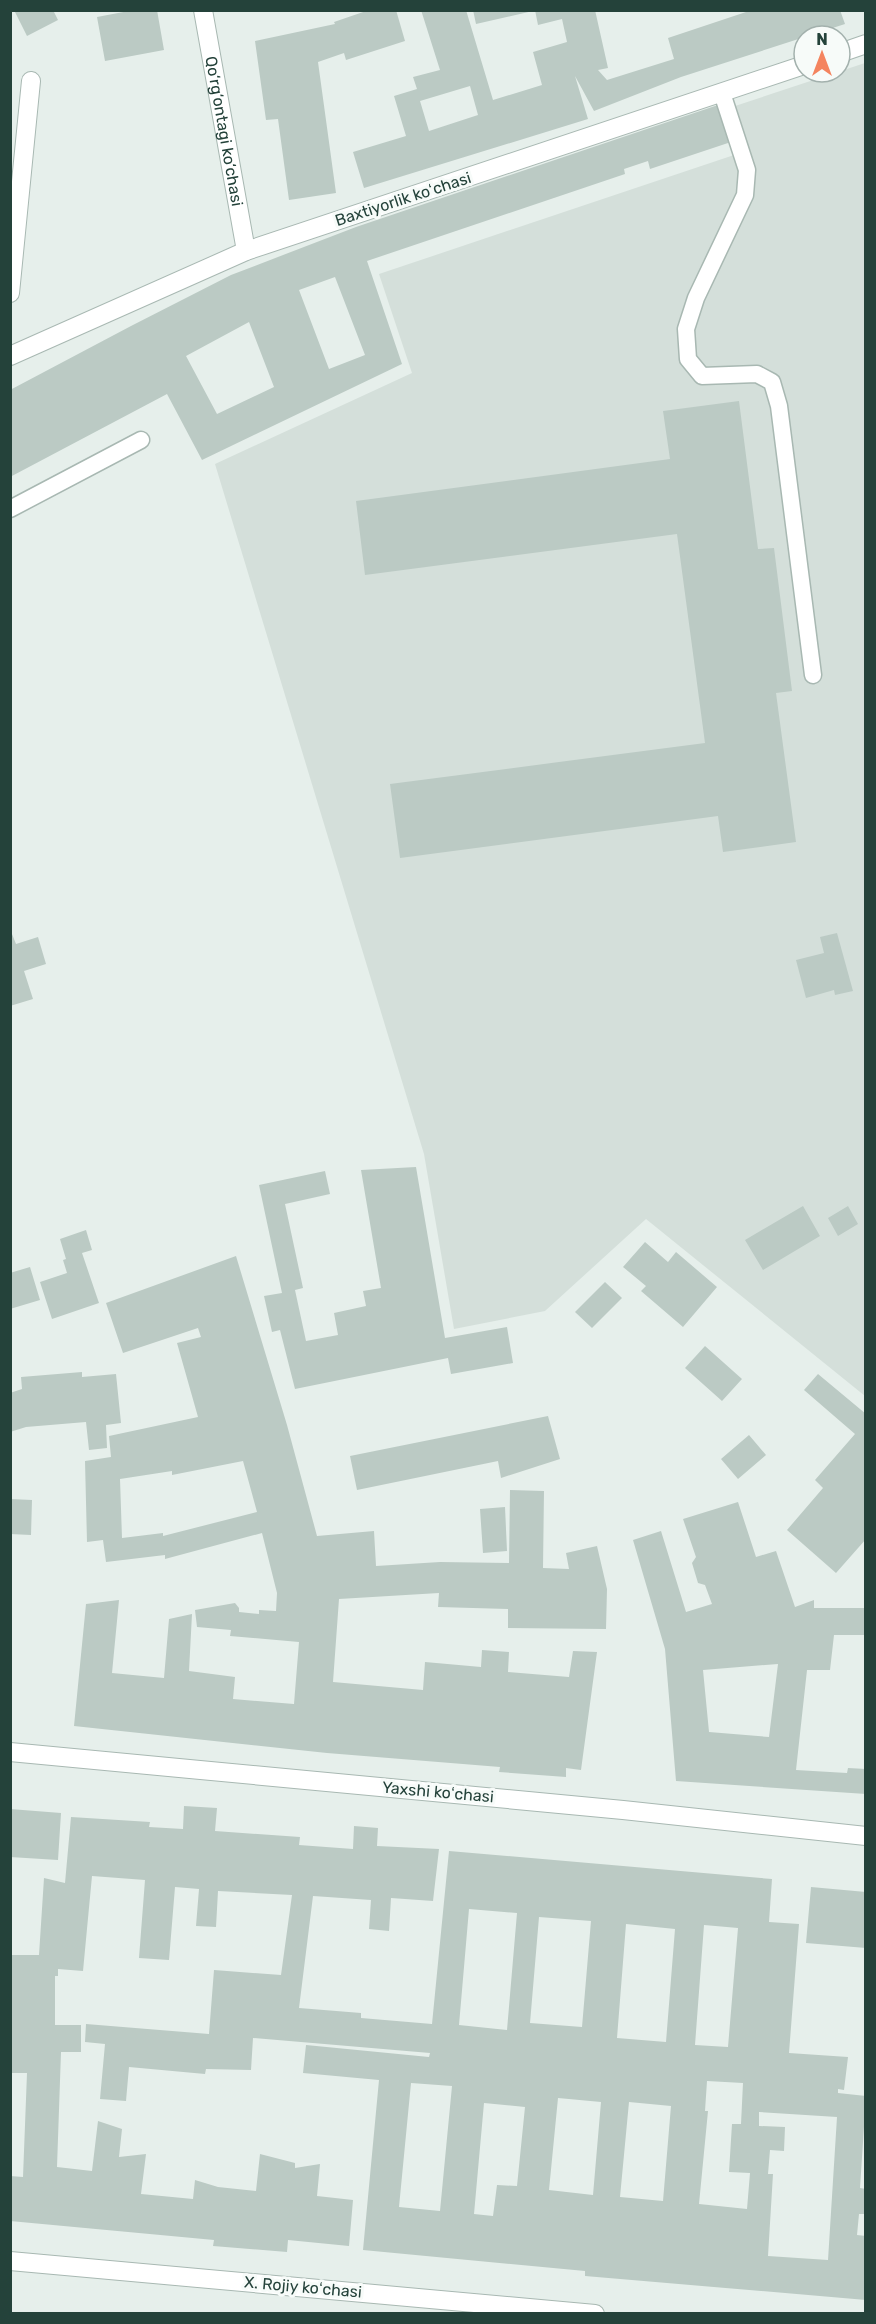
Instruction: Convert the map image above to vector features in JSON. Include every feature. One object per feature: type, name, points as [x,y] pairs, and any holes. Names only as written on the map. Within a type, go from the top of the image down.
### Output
[{"type":"street","name":"Qo‘rg‘ontagi ko‘chasi","points":[[203,10],[246,251]]},
{"type":"street","name":"Baxtiyorlik koʻchasi","points":[[10,356],[246,251],[792,69]]},
{"type":"street","points":[[10,293],[32,81]]},
{"type":"street","name":"Yaxshi koʻchasi","points":[[10,1752],[611,1808],[866,1836]]},
{"type":"street","name":"X. Rojiy koʻchasi","points":[[10,2261],[595,2313]]},
{"type":"lane","points":[[722,93],[747,170],[745,195],[696,298],[686,329],[688,359],[702,376],[757,374],[772,381],[779,406],[813,675]]},
{"type":"lane","points":[[10,509],[141,440]]},
{"type":"shaded area","points":[[865,63],[865,1396],[646,1219],[545,1311],[454,1329],[424,1154],[215,464],[412,373],[379,274],[743,152],[729,108],[802,84],[852,84],[852,67]]},
{"type":"building","points":[[14,10],[53,10],[58,20],[27,36]]},
{"type":"building","points":[[134,10],[157,10],[164,50],[105,61],[97,17]]},
{"type":"building","points":[[369,10],[396,10],[405,41],[346,60],[344,53],[318,62],[336,193],[289,200],[278,119],[266,120],[255,41],[335,24],[334,22]]},
{"type":"building","points":[[421,10],[466,10],[493,100],[542,85],[533,52],[567,42],[562,19],[538,25],[535,10],[595,10],[608,68],[598,70],[607,80],[674,59],[668,38],[752,10],[840,10],[845,24],[792,24],[792,41],[681,77],[594,111],[575,76],[588,119],[364,188],[353,152],[406,136],[394,96],[417,89],[413,77],[440,70]],"holes":[[[470,86],[478,115],[429,131],[420,101]]]},
{"type":"building","points":[[473,10],[533,10],[533,11],[476,24]]},
{"type":"building","points":[[721,104],[734,141],[650,169],[648,161],[624,169],[625,174],[367,261],[402,364],[202,460],[167,394],[10,477],[10,390],[231,275],[356,227]],"holes":[[[335,277],[365,355],[329,369],[299,290]],[[249,322],[274,387],[217,414],[186,356]]]},
{"type":"building","points":[[739,401],[758,549],[774,548],[792,691],[776,693],[796,842],[723,852],[718,816],[400,858],[390,784],[705,743],[677,534],[365,575],[356,501],[670,459],[663,411]]},
{"type":"building","points":[[10,929],[16,944],[38,937],[46,964],[24,971],[33,999],[10,1006]]},
{"type":"building","points":[[837,933],[853,991],[835,995],[834,990],[806,998],[796,960],[824,953],[820,937]]},
{"type":"building","points":[[416,1167],[445,1338],[507,1327],[513,1363],[451,1374],[448,1358],[295,1389],[280,1330],[272,1332],[264,1296],[282,1293],[259,1185],[325,1171],[330,1194],[285,1204],[303,1288],[295,1290],[306,1341],[338,1335],[334,1313],[366,1306],[363,1291],[381,1288],[361,1170]]},
{"type":"building","points":[[803,1206],[820,1236],[763,1270],[745,1240]]},
{"type":"building","points":[[848,1206],[858,1224],[838,1236],[828,1218]]},
{"type":"building","points":[[86,1230],[92,1250],[82,1253],[99,1303],[52,1319],[40,1282],[67,1273],[63,1260],[66,1259],[60,1239]]},
{"type":"building","points":[[645,1242],[668,1262],[676,1252],[717,1287],[683,1327],[641,1291],[646,1286],[623,1267]]},
{"type":"building","points":[[236,1256],[287,1425],[317,1536],[374,1531],[376,1566],[440,1562],[509,1563],[510,1490],[544,1491],[543,1568],[569,1569],[566,1553],[597,1546],[607,1589],[606,1629],[508,1628],[508,1609],[438,1607],[439,1593],[339,1599],[333,1682],[423,1690],[425,1662],[481,1667],[482,1650],[509,1652],[508,1672],[569,1677],[573,1651],[597,1652],[581,1770],[566,1768],[566,1777],[499,1772],[500,1767],[327,1753],[74,1726],[86,1604],[119,1600],[112,1673],[164,1678],[169,1619],[192,1614],[189,1671],[235,1677],[233,1699],[294,1704],[299,1642],[230,1636],[231,1630],[197,1627],[195,1610],[235,1603],[239,1612],[259,1614],[259,1610],[276,1611],[277,1593],[262,1533],[165,1559],[165,1555],[106,1562],[103,1540],[87,1542],[85,1461],[111,1457],[109,1436],[198,1417],[177,1343],[201,1337],[198,1328],[123,1353],[106,1303]],"holes":[[[243,1461],[257,1512],[163,1536],[163,1533],[122,1538],[120,1479],[172,1471],[172,1475]]]},
{"type":"building","points":[[30,1267],[40,1300],[10,1309],[10,1273]]},
{"type":"building","points":[[605,1282],[622,1298],[592,1328],[575,1312]]},
{"type":"building","points":[[705,1346],[742,1379],[722,1401],[685,1368]]},
{"type":"building","points":[[82,1372],[82,1377],[116,1374],[121,1423],[106,1425],[107,1448],[89,1450],[86,1422],[26,1427],[10,1432],[10,1393],[22,1389],[21,1377]]},
{"type":"building","points":[[818,1374],[866,1414],[866,1539],[836,1573],[787,1530],[823,1488],[815,1480],[855,1434],[804,1390]]},
{"type":"building","points":[[548,1416],[560,1459],[501,1478],[498,1461],[357,1490],[350,1456]]},
{"type":"building","points":[[749,1435],[766,1455],[738,1479],[721,1459]]},
{"type":"building","points":[[10,1499],[32,1500],[31,1535],[10,1534]]},
{"type":"building","points":[[738,1502],[756,1557],[776,1551],[795,1607],[814,1600],[814,1608],[866,1608],[866,1635],[834,1635],[830,1670],[807,1670],[796,1770],[847,1773],[848,1768],[866,1769],[866,1794],[676,1781],[665,1649],[633,1540],[661,1531],[686,1612],[712,1604],[705,1585],[698,1583],[692,1563],[696,1557],[683,1519]],"holes":[[[778,1664],[769,1737],[709,1732],[703,1670]]]},
{"type":"building","points":[[505,1507],[507,1551],[483,1553],[480,1509]]},
{"type":"building","points":[[184,1806],[217,1808],[215,1831],[300,1837],[299,1845],[353,1849],[354,1826],[378,1828],[377,1846],[439,1849],[433,1901],[391,1898],[389,1931],[369,1929],[371,1900],[313,1896],[299,2008],[361,2013],[361,2018],[432,2024],[449,1851],[772,1879],[769,1922],[799,1924],[789,2053],[848,2057],[844,2090],[838,2089],[838,2093],[866,2096],[860,2188],[866,2189],[866,2214],[859,2214],[857,2235],[866,2236],[866,2300],[585,2276],[585,2271],[363,2250],[379,2080],[303,2073],[306,2045],[429,2057],[430,2053],[253,2038],[251,2070],[206,2069],[205,2074],[129,2067],[126,2101],[100,2099],[105,2044],[85,2042],[86,2024],[209,2034],[214,1970],[281,1975],[292,1895],[218,1891],[216,1927],[196,1926],[199,1889],[175,1887],[169,1960],[139,1958],[145,1880],[92,1876],[83,1971],[58,1969],[58,1976],[55,1976],[55,2025],[81,2025],[81,2052],[61,2052],[57,2167],[92,2171],[98,2121],[122,2129],[119,2157],[146,2154],[141,2194],[193,2199],[195,2180],[218,2187],[256,2191],[260,2154],[295,2163],[295,2168],[320,2164],[317,2196],[353,2200],[349,2246],[288,2240],[287,2252],[213,2246],[214,2240],[10,2221],[10,2176],[23,2177],[27,2073],[10,2073],[10,1955],[39,1955],[44,1878],[65,1883],[71,1817],[150,1822],[149,1827],[183,1829]],"holes":[[[469,1909],[517,1913],[507,2030],[459,2025]],[[539,1917],[591,1921],[582,2027],[530,2023]],[[626,1924],[675,1929],[666,2042],[617,2038]],[[704,1925],[738,1928],[728,2047],[695,2045]],[[707,2081],[743,2083],[741,2124],[732,2124],[729,2172],[750,2173],[747,2209],[699,2204],[708,2111],[705,2111]],[[411,2083],[452,2086],[440,2211],[399,2207]],[[558,2098],[601,2102],[593,2195],[549,2190]],[[629,2102],[671,2106],[663,2201],[620,2197]],[[484,2103],[525,2107],[517,2186],[497,2185],[493,2216],[474,2214]],[[759,2112],[837,2117],[828,2260],[768,2256],[773,2174],[768,2174],[770,2150],[784,2151],[785,2127],[759,2126]]]},
{"type":"building","points":[[10,1809],[61,1813],[58,1860],[10,1857]]},
{"type":"building","points":[[811,1887],[866,1892],[866,1948],[806,1943]]}]
